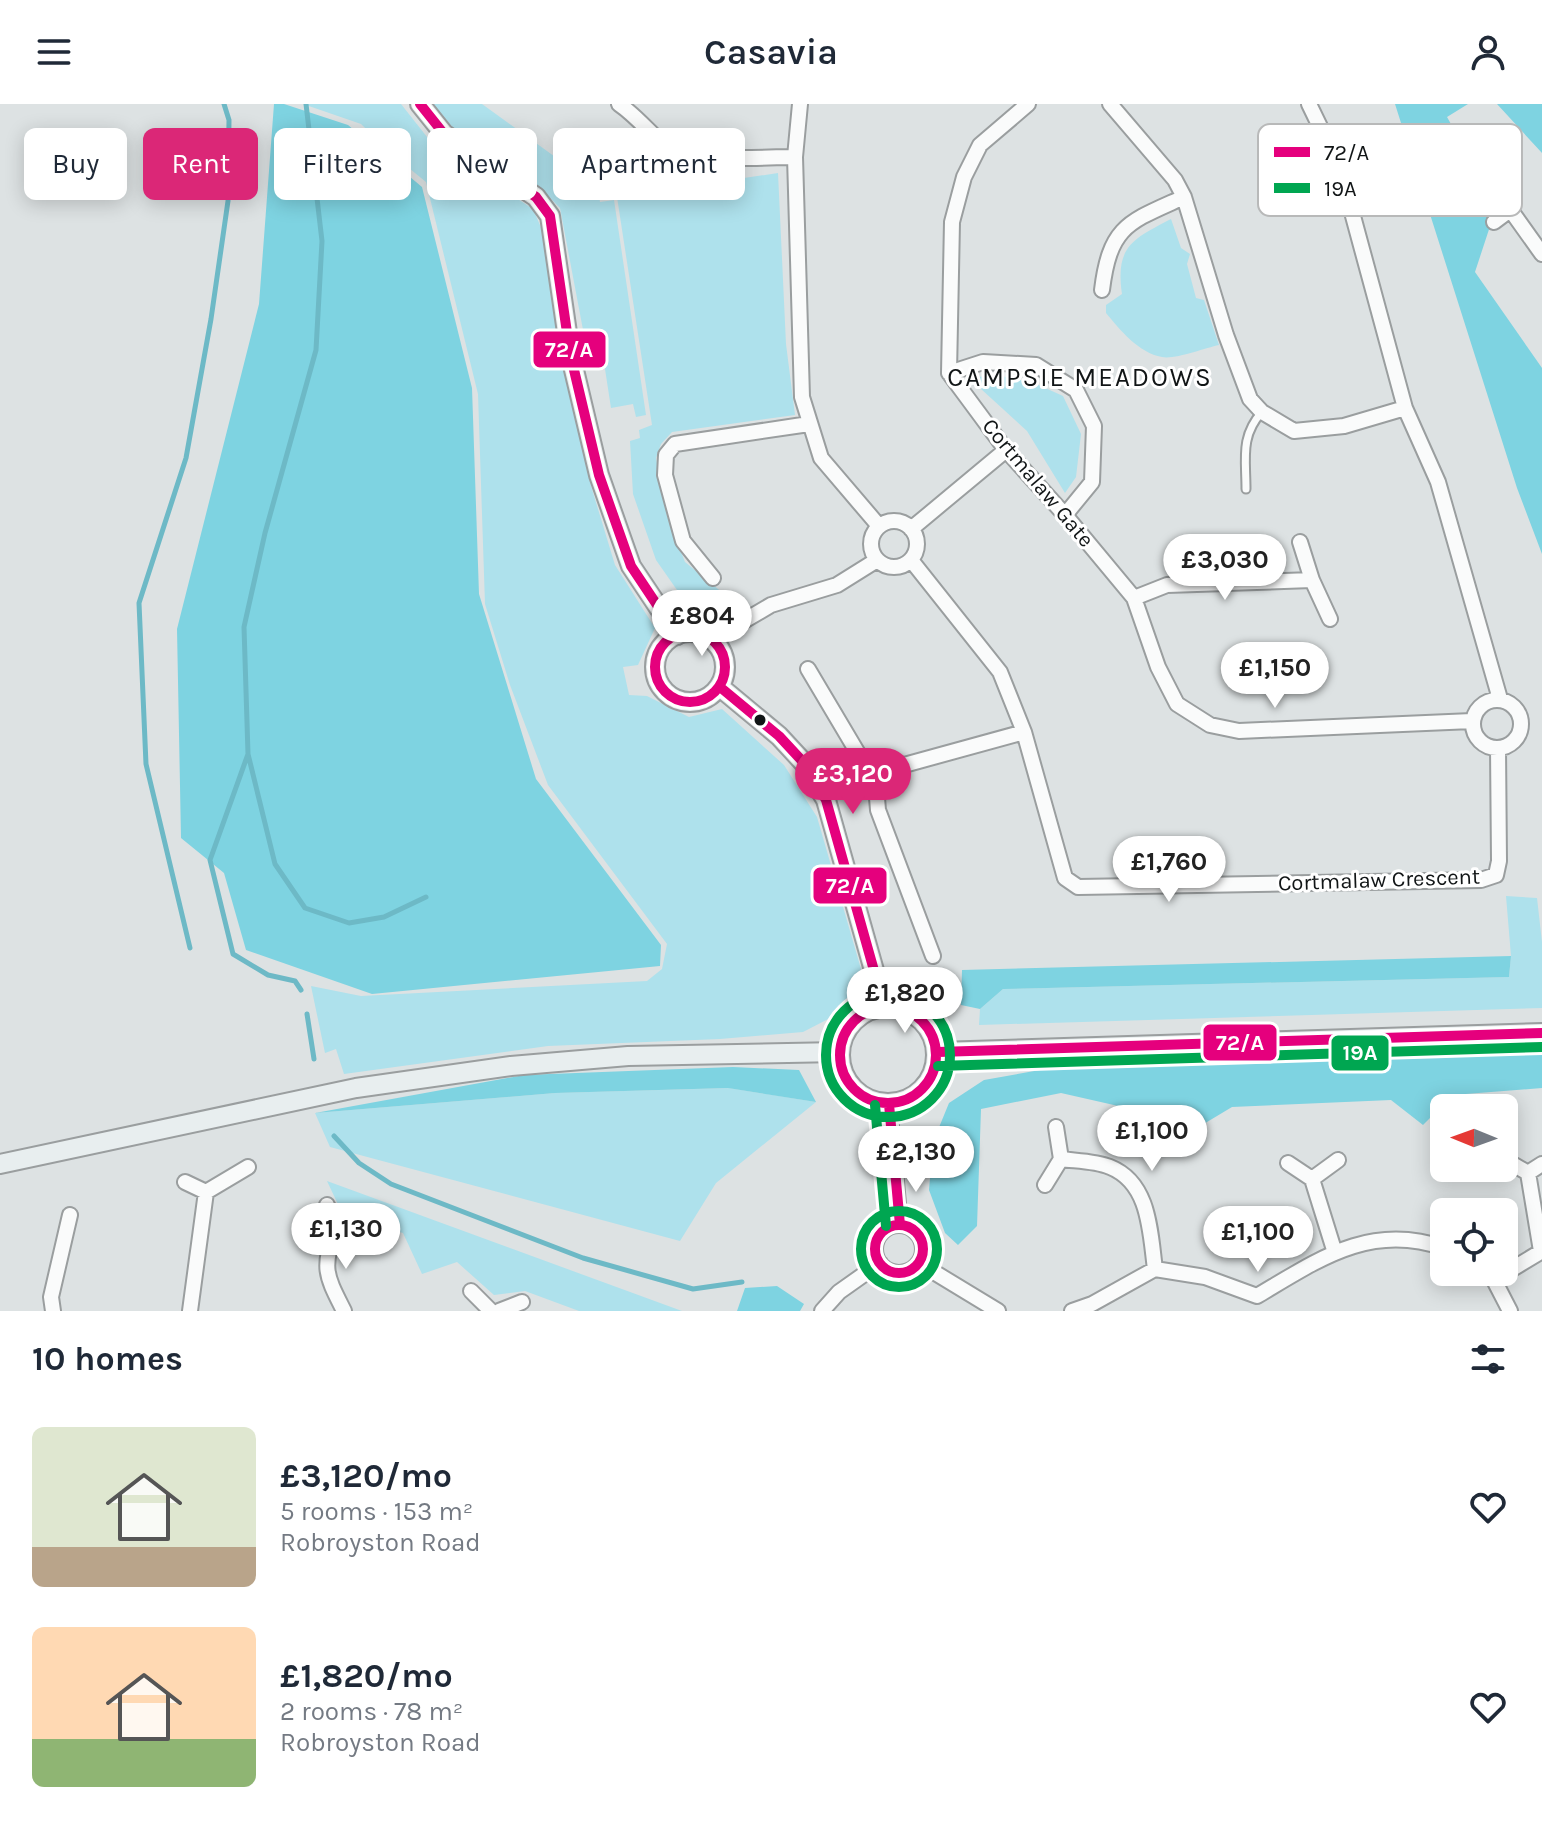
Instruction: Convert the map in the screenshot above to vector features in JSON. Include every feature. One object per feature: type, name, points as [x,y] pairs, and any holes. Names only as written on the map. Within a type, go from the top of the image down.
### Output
[{"type":"main road","points":[[420,104],[444,134],[536,197],[550,216],[570,353],[599,475],[631,566],[677,635]]},
{"type":"main road","points":[[692,631],[703,633],[713,639],[724,653],[726,666],[720,687],[706,699],[683,702],[674,699],[658,684],[655,676],[656,655],[660,646],[677,635],[692,631]]},
{"type":"main road","points":[[720,687],[779,736],[804,763],[826,800],[884,1006]]},
{"type":"main road","points":[[884,1006],[908,1010],[931,1029],[938,1052],[934,1075],[915,1097],[889,1104],[865,1099],[844,1077],[839,1052],[843,1036],[857,1017],[884,1006]]},
{"type":"main road","points":[[938,1052],[1542,1033]]},
{"type":"main road","points":[[0,1164],[356,1088],[511,1066],[628,1056],[839,1052]]},
{"type":"street","points":[[619,104],[633,113],[673,153],[695,157],[795,157]]},
{"type":"street","points":[[800,104],[795,157],[802,397],[821,458],[879,526]]},
{"type":"street","points":[[1028,104],[980,145],[964,177],[952,222],[949,373],[983,362],[1036,365],[1076,390],[1094,426],[1092,482],[1065,515]]},
{"type":"street","points":[[1110,104],[1175,180],[1184,197],[1231,348],[1250,399],[1262,412],[1294,431],[1344,426],[1405,408]]},
{"type":"street","points":[[1309,104],[1319,124]]},
{"type":"street","points":[[1102,290],[1105,265],[1123,227],[1184,197]]},
{"type":"street","points":[[1353,216],[1405,408],[1438,482],[1500,699]]},
{"type":"street","points":[[1494,222],[1502,216]]},
{"type":"street","points":[[1514,216],[1542,254]]},
{"type":"street","name":"Cortmalaw Gate","points":[[949,373],[1006,450],[1134,598]]},
{"type":"street","points":[[713,578],[683,541],[665,475],[666,455],[675,444],[809,424]]},
{"type":"street","points":[[911,529],[1006,450]]},
{"type":"street","points":[[899,522],[911,529],[916,548],[911,560],[898,567],[883,565],[877,560],[871,539],[879,526],[899,522]]},
{"type":"street","points":[[1300,542],[1312,580],[1330,619]]},
{"type":"street","points":[[713,639],[771,605],[837,585],[877,560]]},
{"type":"street","name":"Cortmalaw Crescent","points":[[911,560],[1000,672],[1024,732],[1065,878],[1078,887],[1481,880],[1496,875],[1499,861],[1498,748]]},
{"type":"street","points":[[1312,580],[1167,585],[1134,598],[1158,667],[1177,704],[1210,725],[1239,731],[1472,721]]},
{"type":"street","points":[[808,669],[859,755],[875,773],[878,810],[933,956]]},
{"type":"street","points":[[1500,699],[1514,706],[1521,729],[1513,742],[1498,748],[1482,743],[1473,730],[1472,721],[1478,707],[1500,699]]},
{"type":"street","points":[[875,773],[1024,732]]},
{"type":"street","points":[[889,1104],[900,1225]]},
{"type":"street","points":[[1045,1185],[1061,1159],[1056,1127]]},
{"type":"street","points":[[1061,1159],[1110,1167],[1138,1186],[1149,1225],[1155,1269]]},
{"type":"street","points":[[1312,1179],[1338,1160]]},
{"type":"street","points":[[1288,1163],[1312,1179],[1335,1253]]},
{"type":"street","points":[[1528,1173],[1542,1164]]},
{"type":"street","points":[[206,1192],[248,1167]]},
{"type":"street","points":[[1518,1167],[1528,1173]]},
{"type":"street","points":[[1518,1262],[1541,1251],[1528,1173]]},
{"type":"street","points":[[185,1182],[206,1192]]},
{"type":"street","points":[[190,1311],[206,1192]]},
{"type":"street","points":[[327,1205],[335,1231],[326,1254],[328,1278],[344,1311]]},
{"type":"street","points":[[53,1311],[51,1297],[70,1215]]},
{"type":"street","points":[[900,1225],[913,1229],[923,1247],[919,1263],[912,1270],[900,1273],[888,1271],[875,1253],[878,1237],[890,1226],[900,1225]]},
{"type":"street","points":[[335,1231],[365,1230]]},
{"type":"street","points":[[1072,1311],[1094,1308],[1155,1269],[1205,1277],[1258,1304],[1335,1253],[1377,1240],[1418,1239],[1430,1243]]},
{"type":"street","points":[[822,1311],[839,1292],[880,1263]]},
{"type":"street","points":[[919,1263],[998,1311]]},
{"type":"street","points":[[1495,1286],[1510,1311]]},
{"type":"street","points":[[471,1291],[491,1311]]},
{"type":"street","points":[[499,1311],[522,1302]]},
{"type":"lane","points":[[1246,489],[1246,436],[1250,425],[1262,412]]},
{"type":"shaded area","points":[[274,104],[284,104],[352,128],[274,128],[274,200],[411,200],[411,178],[422,187],[472,388],[479,594],[536,779],[661,945],[660,966],[372,994],[246,950],[224,873],[181,838],[177,629],[259,304]]},
{"type":"shaded area","points":[[303,104],[401,104],[427,137],[427,186],[411,170],[411,128],[365,128]]},
{"type":"shaded area","points":[[433,104],[482,104],[515,128],[453,128]]},
{"type":"shaded area","points":[[1395,104],[1468,104],[1447,117],[1451,124],[1401,124]]},
{"type":"shaded area","points":[[1497,104],[1542,104],[1542,153],[1522,131],[1522,124],[1515,124]]},
{"type":"shaded area","points":[[537,144],[553,155],[553,200],[614,200],[646,415],[636,417],[633,404],[611,408],[605,369],[587,351],[560,208],[537,188]]},
{"type":"shaded area","points":[[778,173],[786,344],[795,415],[672,432],[661,444],[656,458],[667,516],[685,562],[729,598],[716,605],[684,600],[656,560],[633,494],[630,441],[640,438],[639,430],[652,425],[617,200],[745,200],[745,178]]},
{"type":"shaded area","points":[[430,200],[519,200],[533,209],[543,232],[551,298],[591,486],[615,565],[655,628],[638,665],[623,667],[629,695],[647,696],[689,717],[722,709],[784,765],[817,817],[861,969],[854,996],[836,1015],[803,1032],[720,1039],[548,1046],[344,1074],[336,1049],[325,1053],[311,986],[361,996],[647,981],[662,969],[667,944],[548,785],[510,685],[485,604],[478,394]]},
{"type":"shaded area","points":[[1431,216],[1493,216],[1475,272],[1542,368],[1542,554],[1517,488]]},
{"type":"shaded area","points":[[1171,219],[1181,248],[1190,254],[1187,264],[1196,298],[1204,300],[1219,345],[1162,357],[1146,351],[1131,340],[1106,313],[1106,305],[1122,294],[1121,265],[1130,246],[1146,232]]},
{"type":"shaded area","points":[[995,375],[1032,382],[1063,396],[1081,434],[1076,477],[1065,493],[1027,431],[969,378]]},
{"type":"shaded area","points":[[1506,896],[1537,898],[1542,942],[1542,1008],[979,1025],[980,1009],[1003,989],[1509,977],[1511,956]]},
{"type":"shaded area","points":[[1511,956],[1509,977],[1003,989],[980,1009],[961,1005],[962,970]]},
{"type":"shaded area","points":[[1542,1051],[1542,1088],[1430,1094],[1430,1118],[1423,1125],[1391,1100],[1232,1107],[1202,1125],[1061,1093],[981,1109],[977,1226],[958,1245],[945,1233],[929,1190],[933,1142],[949,1103],[984,1080],[1057,1067]]},
{"type":"shaded area","points":[[733,1067],[799,1070],[816,1102],[728,1088],[555,1093],[315,1113],[524,1075]]},
{"type":"shaded area","points":[[729,1088],[816,1102],[716,1183],[680,1241],[330,1147],[315,1113],[555,1093]]},
{"type":"shaded area","points":[[327,1181],[682,1311],[579,1311],[525,1291],[494,1295],[457,1262],[422,1274],[403,1233],[343,1215]]},
{"type":"shaded area","points":[[777,1286],[804,1304],[800,1311],[737,1311],[745,1288]]},
{"type":"waterway","points":[[190,948],[146,764],[139,603],[186,458],[211,319],[228,201],[229,120],[224,104]]},
{"type":"waterway","points":[[301,990],[295,981],[268,975],[233,954],[210,860],[248,754],[244,627],[265,533],[316,350],[322,241],[306,104]]},
{"type":"waterway","points":[[248,754],[275,864],[305,908],[349,923],[384,917],[426,897]]},
{"type":"waterway","points":[[307,1014],[314,1059]]},
{"type":"waterway","points":[[334,1136],[359,1163],[391,1184],[583,1258],[693,1289],[742,1282]]},
{"type":"transit line","name":"72/A","points":[[420,104],[444,134],[536,197],[550,216],[570,353],[599,475],[631,566],[677,635]]},
{"type":"transit line","name":"72/A","points":[[697,632],[719,647],[725,667],[723,681],[715,692],[704,700],[683,702],[665,692],[657,681],[655,660],[665,642],[676,634],[697,632]]},
{"type":"transit line","name":"72/A","points":[[720,687],[779,736],[804,763],[826,800],[884,1006]]},
{"type":"transit line","name":"19A","points":[[888,993],[912,997],[932,1011],[946,1031],[950,1055],[946,1079],[932,1099],[912,1113],[888,1117],[864,1113],[844,1099],[830,1079],[826,1055],[830,1031],[844,1011],[864,997],[888,993]]},
{"type":"transit line","name":"72/A","points":[[888,1007],[906,1010],[922,1021],[933,1037],[936,1055],[933,1073],[922,1089],[906,1100],[888,1103],[870,1100],[854,1089],[843,1073],[840,1055],[843,1037],[854,1021],[870,1010],[888,1007]]},
{"type":"transit line","name":"72/A","points":[[938,1052],[1542,1033]]},
{"type":"transit line","name":"19A","points":[[938,1066],[1542,1047]]},
{"type":"transit line","name":"72/A","points":[[889,1104],[900,1225]]},
{"type":"transit line","name":"19A","points":[[875,1105],[886,1226]]},
{"type":"transit line","name":"19A","points":[[899,1211],[913,1214],[926,1222],[934,1235],[937,1249],[934,1263],[926,1276],[913,1284],[899,1287],[885,1284],[872,1276],[864,1263],[861,1249],[864,1235],[872,1222],[885,1214],[899,1211]]},
{"type":"transit line","name":"72/A","points":[[899,1225],[916,1232],[923,1249],[916,1266],[899,1273],[882,1266],[875,1249],[882,1232],[899,1225]]},
{"type":"district","name":"CAMPSIE MEADOWS","points":[[1080,377]]}]
